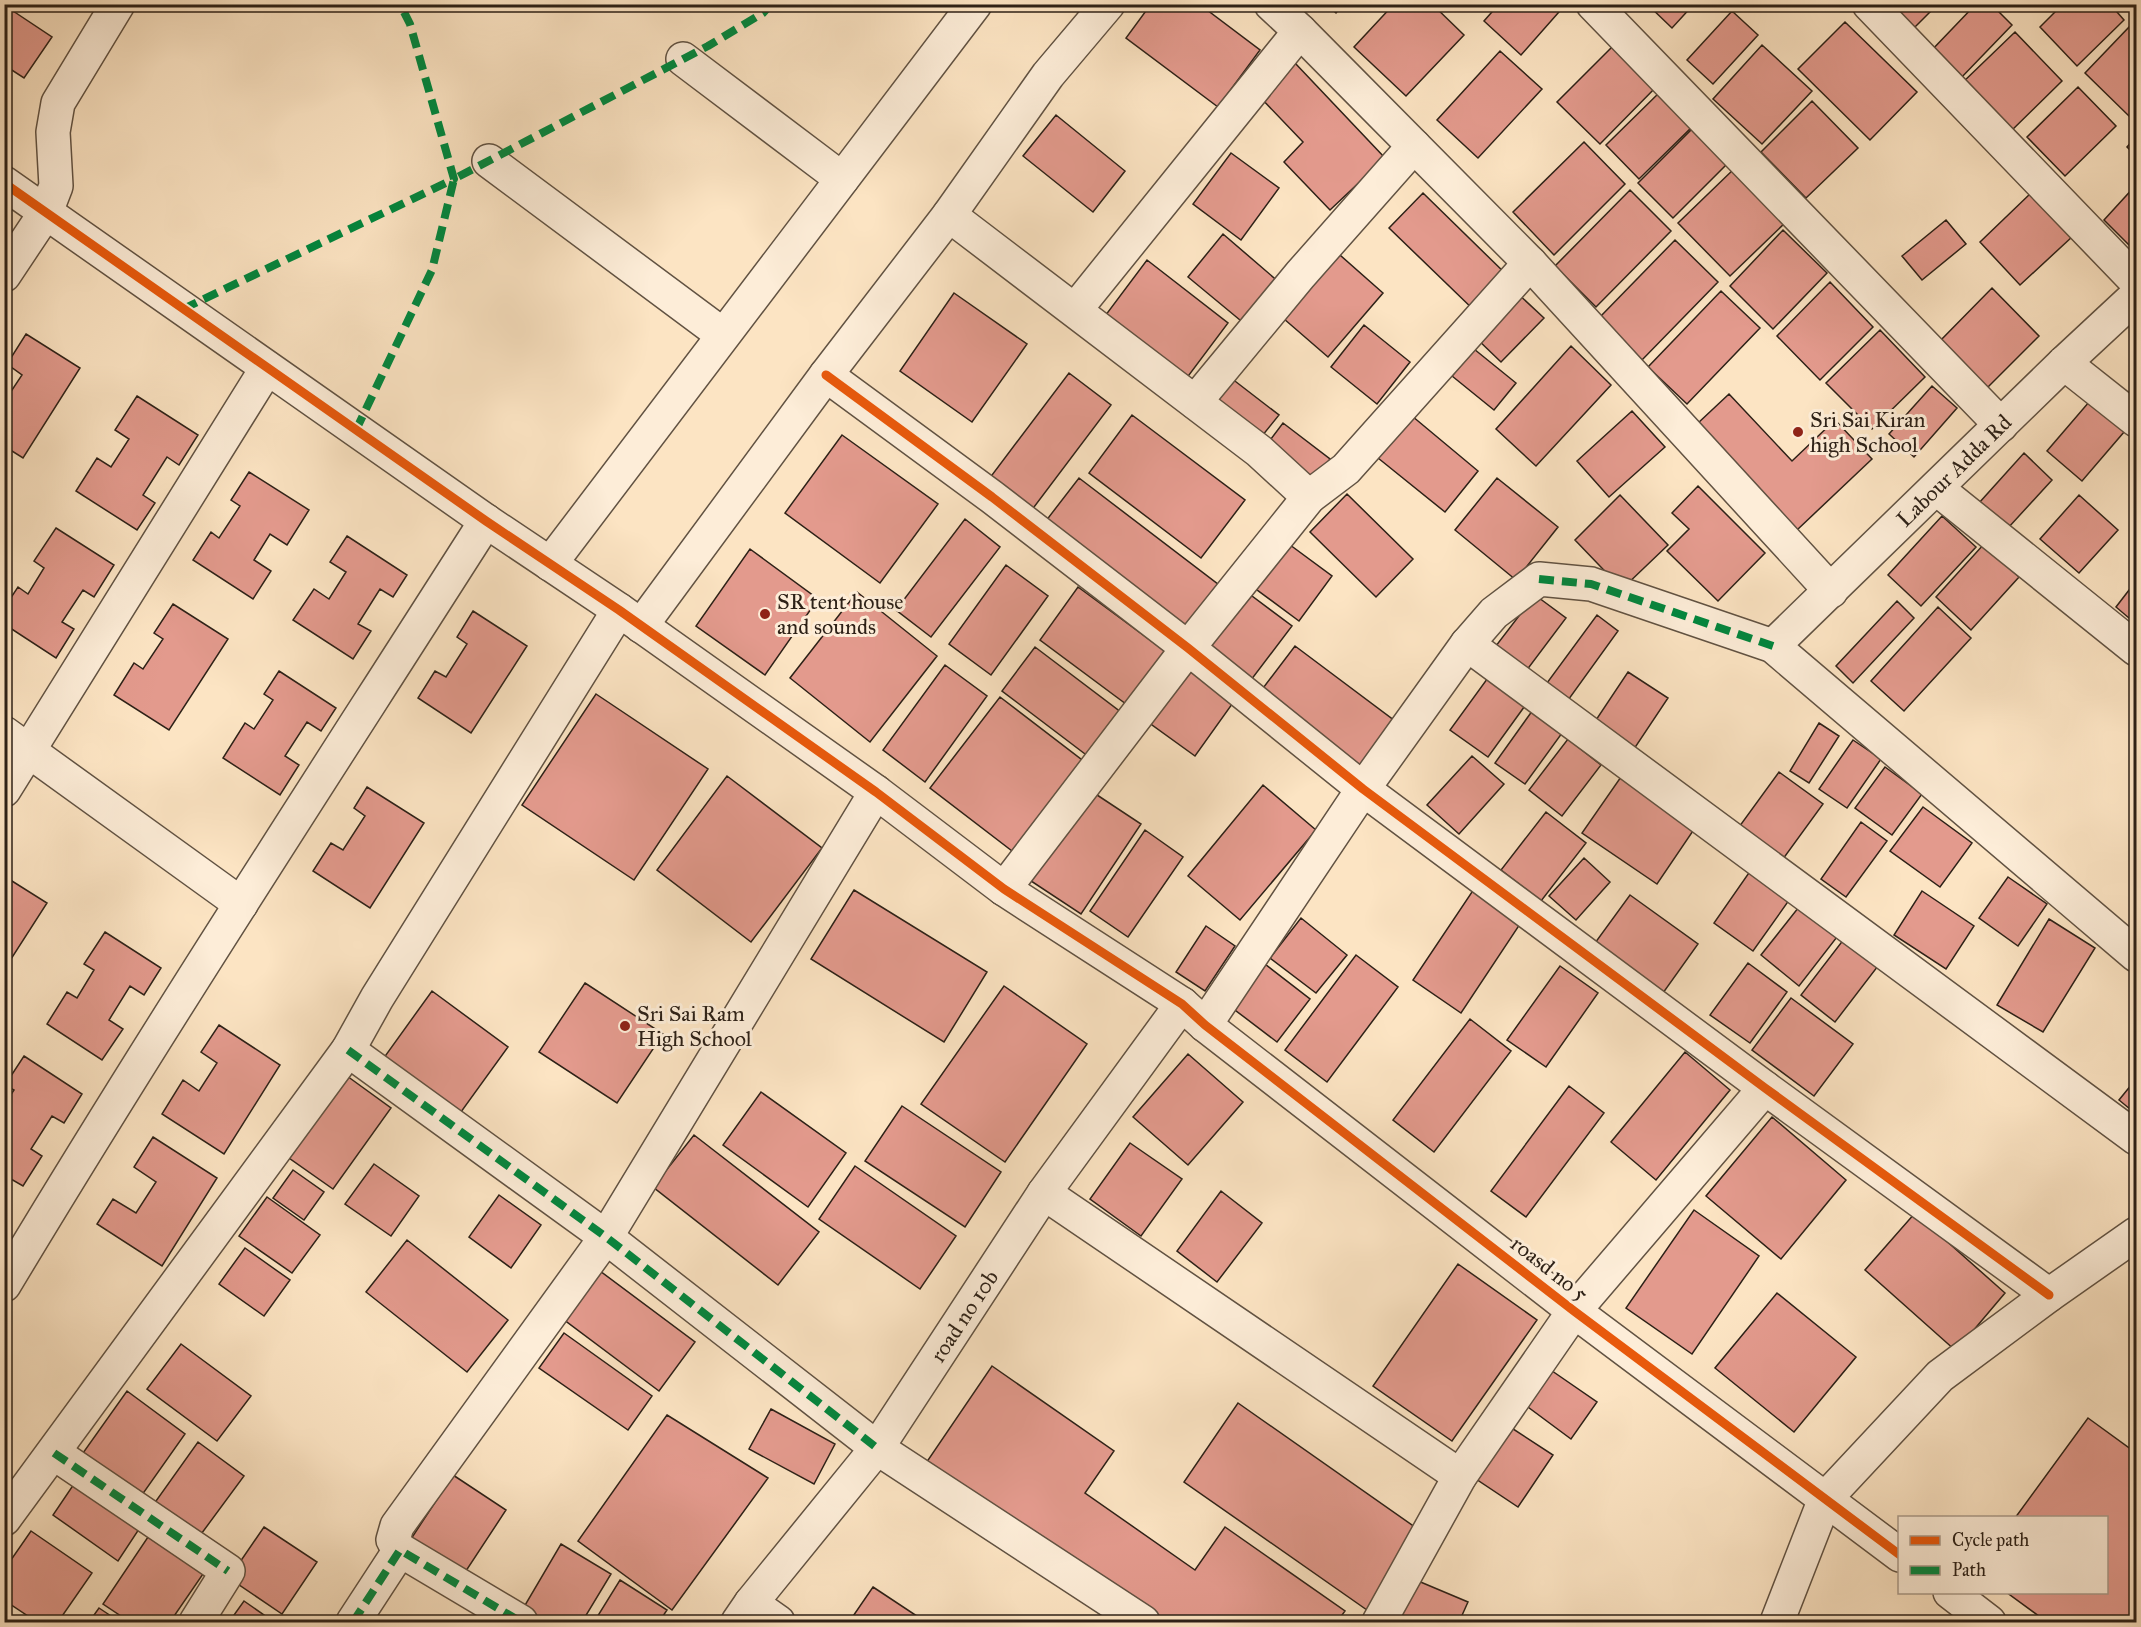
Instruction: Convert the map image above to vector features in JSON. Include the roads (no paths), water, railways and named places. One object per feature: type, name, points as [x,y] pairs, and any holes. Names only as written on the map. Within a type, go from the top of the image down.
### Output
[{"type":"street","points":[[4,275],[46,212],[56,186],[53,132],[58,104],[118,4]]},
{"type":"street","points":[[4,1519],[348,1050],[377,998],[630,618],[826,375],[949,215],[1048,75],[1108,4]]},
{"type":"street","points":[[1271,4],[1530,264],[1831,591]]},
{"type":"street","points":[[1593,4],[2001,425]]},
{"type":"street","points":[[1869,4],[2136,280]]},
{"type":"street","points":[[550,564],[842,179],[969,7]]},
{"type":"street","points":[[1075,310],[1300,31]]},
{"type":"street","points":[[683,59],[842,179]]},
{"type":"street","points":[[1195,402],[1300,274],[1414,146]]},
{"type":"street","points":[[489,161],[723,335]]},
{"type":"street","name":"roasd no 5","points":[[4,183],[486,521],[630,618],[876,792],[1004,889],[1193,1014],[1574,1311],[1898,1554]]},
{"type":"street","points":[[949,215],[1259,451],[1309,497]]},
{"type":"street","points":[[1004,889],[1188,648],[1309,497],[1346,469],[1530,264]]},
{"type":"street","name":"Labour Adda Rd","points":[[1773,646],[2136,296]]},
{"type":"street","points":[[2064,363],[2136,420]]},
{"type":"street","points":[[4,790],[17,742],[267,368]]},
{"type":"street","points":[[826,375],[992,497],[1188,648],[1363,789],[1765,1089],[2049,1295]]},
{"type":"street","points":[[1936,488],[2136,649]]},
{"type":"street","points":[[4,1284],[241,904],[486,521]]},
{"type":"street","name":"road no 10b","points":[[745,1613],[877,1448],[1044,1193],[1193,1014],[1363,789],[1467,644],[1494,613],[1539,579],[1591,584],[1773,646]]},
{"type":"street","points":[[1467,644],[2136,1138]]},
{"type":"street","points":[[1773,646],[2136,955]]},
{"type":"street","points":[[17,742],[241,904]]},
{"type":"street","points":[[521,1623],[400,1550],[393,1540],[397,1527],[606,1238],[876,792]]},
{"type":"street","points":[[348,1050],[606,1238],[877,1448],[1143,1623]]},
{"type":"street","points":[[1379,1623],[1460,1476],[1574,1311],[1765,1089]]},
{"type":"street","points":[[1044,1193],[1460,1476]]},
{"type":"street","points":[[1777,1623],[1825,1499],[1940,1376],[2136,1234]]},
{"type":"street","points":[[54,1453],[228,1571],[196,1623]]},
{"type":"street","points":[[353,1623],[400,1550]]},
{"type":"street","points":[[1952,1604],[1989,1623]]},
{"type":"street","points":[[745,1613],[778,1623]]},
{"type":"place","name":"Sri Sai Kiran high School","points":[[1798,432]]},
{"type":"place","name":"SR tent house and sounds","points":[[765,614]]},
{"type":"place","name":"Sri Sai Ram High School","points":[[625,1026]]}]
